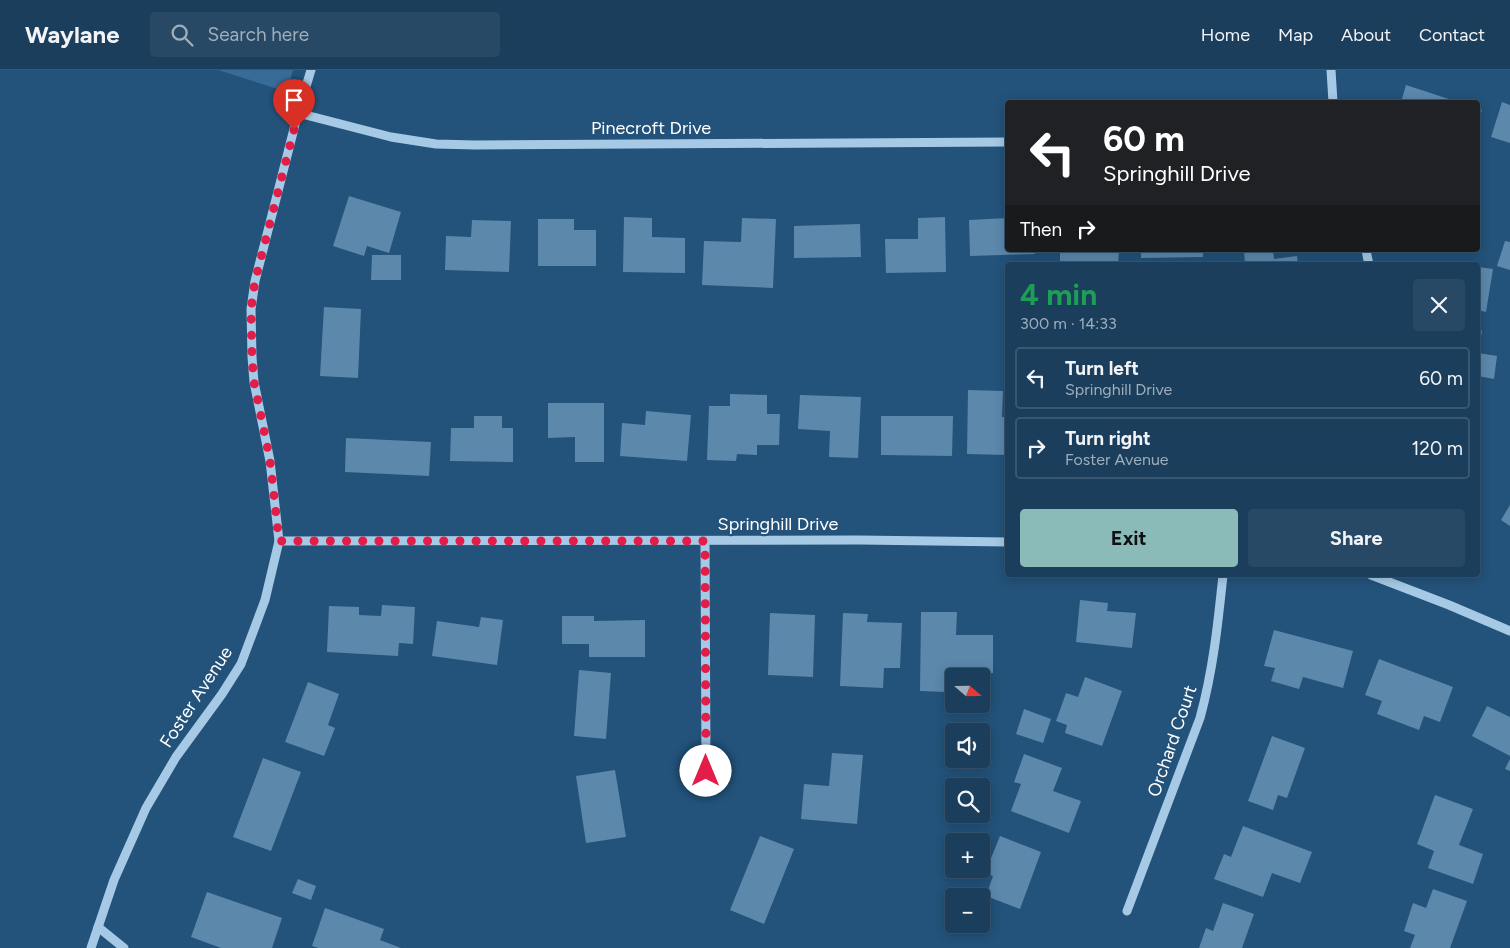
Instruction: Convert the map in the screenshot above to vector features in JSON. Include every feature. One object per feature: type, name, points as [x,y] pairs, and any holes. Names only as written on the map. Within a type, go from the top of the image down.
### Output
[{"type":"street","name":"Foster Avenue","points":[[91,948],[114,880],[146,808],[176,757],[222,694],[241,664],[265,600],[279,541],[270,460],[254,382],[251,309],[255,281],[298,113],[311,70]]},
{"type":"street","points":[[1332,70],[1333,100]]},
{"type":"street","name":"Pinecroft Drive","points":[[298,113],[391,137],[436,144],[1005,142]]},
{"type":"street","name":"Springhill Drive","points":[[279,541],[859,540],[1005,542]]},
{"type":"street","points":[[705,541],[706,771]]},
{"type":"street","name":"Orchard Court","points":[[1127,911],[1200,718],[1206,695],[1217,628],[1223,577]]},
{"type":"street","points":[[1376,577],[1510,631]]},
{"type":"street","points":[[98,927],[124,948]]},
{"type":"shaded area","points":[[218,70],[293,70],[287,92]]},
{"type":"building","points":[[1406,85],[1452,100],[1402,100]]},
{"type":"building","points":[[1502,102],[1510,105],[1510,143],[1491,137]]},
{"type":"building","points":[[349,196],[401,212],[389,253],[367,246],[364,256],[333,246]]},
{"type":"building","points":[[624,217],[652,218],[652,237],[685,238],[685,273],[623,272]]},
{"type":"building","points":[[945,217],[946,272],[886,273],[885,239],[918,239],[918,218]]},
{"type":"building","points":[[742,218],[776,219],[773,288],[702,285],[704,241],[741,242]]},
{"type":"building","points":[[1005,218],[1005,252],[1035,252],[1035,254],[970,256],[969,220]]},
{"type":"building","points":[[538,219],[574,219],[574,230],[596,230],[596,266],[538,266]]},
{"type":"building","points":[[472,220],[511,221],[509,272],[445,270],[446,236],[471,237]]},
{"type":"building","points":[[860,224],[861,257],[794,258],[794,226]]},
{"type":"building","points":[[1505,241],[1510,242],[1510,270],[1497,266]]},
{"type":"building","points":[[1060,252],[1119,252],[1118,262],[1060,262]]},
{"type":"building","points":[[1141,252],[1203,252],[1203,257],[1141,258]]},
{"type":"building","points":[[1244,252],[1273,252],[1274,259],[1297,256],[1298,262],[1245,262]]},
{"type":"building","points":[[372,255],[401,255],[401,280],[371,280]]},
{"type":"building","points":[[1480,267],[1493,269],[1486,312],[1480,310]]},
{"type":"building","points":[[324,307],[361,309],[358,378],[320,376]]},
{"type":"building","points":[[1480,353],[1497,356],[1494,379],[1480,376]]},
{"type":"building","points":[[968,390],[1003,391],[1002,417],[1005,417],[1005,455],[967,454]]},
{"type":"building","points":[[730,394],[767,395],[767,414],[780,414],[779,445],[757,445],[757,455],[737,454],[736,461],[707,460],[709,406],[730,406]]},
{"type":"building","points":[[800,395],[861,397],[858,458],[829,457],[830,431],[798,429]]},
{"type":"building","points":[[548,403],[604,403],[604,462],[575,462],[575,437],[548,438]]},
{"type":"building","points":[[646,411],[691,415],[687,461],[620,456],[622,423],[645,425]]},
{"type":"building","points":[[474,416],[502,416],[502,428],[513,428],[513,462],[450,461],[451,428],[474,428]]},
{"type":"building","points":[[881,416],[953,416],[952,456],[881,455]]},
{"type":"building","points":[[346,438],[431,442],[429,476],[345,472]]},
{"type":"building","points":[[1510,505],[1510,526],[1501,520]]},
{"type":"building","points":[[1080,600],[1108,603],[1107,611],[1136,613],[1132,648],[1076,642]]},
{"type":"building","points":[[382,605],[415,607],[413,644],[399,643],[398,656],[327,652],[329,606],[359,607],[359,615],[381,616]]},
{"type":"building","points":[[921,612],[957,612],[956,635],[993,635],[993,673],[990,673],[990,668],[945,668],[945,692],[920,691]]},
{"type":"building","points":[[770,613],[815,615],[813,677],[768,675]]},
{"type":"building","points":[[843,613],[868,614],[867,622],[902,623],[900,668],[884,668],[883,688],[840,686]]},
{"type":"building","points":[[562,616],[594,616],[594,621],[645,620],[645,657],[589,657],[589,644],[562,644]]},
{"type":"building","points":[[481,617],[503,620],[497,665],[432,656],[437,621],[479,627]]},
{"type":"building","points":[[1274,630],[1353,651],[1343,688],[1303,677],[1299,689],[1271,681],[1275,668],[1264,666]]},
{"type":"building","points":[[1379,659],[1453,687],[1440,722],[1424,716],[1419,730],[1377,714],[1382,701],[1365,695]]},
{"type":"building","points":[[579,670],[611,673],[606,739],[574,736]]},
{"type":"building","points":[[1085,677],[1122,691],[1102,746],[1065,733],[1067,725],[1056,721],[1066,693],[1078,697]]},
{"type":"building","points":[[308,682],[339,694],[328,725],[335,728],[324,756],[285,742]]},
{"type":"building","points":[[1487,706],[1510,717],[1510,756],[1472,736]]},
{"type":"building","points":[[1024,709],[1051,719],[1043,743],[1016,734]]},
{"type":"building","points":[[1272,736],[1305,748],[1287,798],[1278,795],[1273,810],[1248,801]]},
{"type":"building","points":[[832,753],[863,755],[857,824],[801,819],[804,784],[829,786]]},
{"type":"building","points":[[1024,754],[1062,768],[1053,791],[1081,801],[1069,833],[1011,811],[1021,784],[1014,782]]},
{"type":"building","points":[[263,758],[301,772],[271,851],[233,837]]},
{"type":"building","points":[[1510,759],[1510,771],[1505,769]]},
{"type":"building","points":[[615,770],[626,837],[586,843],[576,776]]},
{"type":"building","points":[[1435,795],[1473,809],[1459,845],[1483,854],[1473,884],[1428,868],[1434,851],[1417,844]]},
{"type":"building","points":[[1243,826],[1312,852],[1300,883],[1272,873],[1263,897],[1214,879],[1224,854],[1231,857]]},
{"type":"building","points":[[760,836],[794,849],[764,924],[730,910]]},
{"type":"building","points":[[1000,836],[1041,852],[1020,909],[990,898],[989,888],[993,876],[990,875],[990,861]]},
{"type":"building","points":[[298,879],[316,886],[311,900],[292,893]]},
{"type":"building","points":[[1433,889],[1467,901],[1450,948],[1410,948],[1415,935],[1404,931],[1413,903],[1426,908]]},
{"type":"building","points":[[207,892],[282,918],[272,948],[221,948],[191,937]]},
{"type":"building","points":[[1223,903],[1254,914],[1242,948],[1199,948],[1206,928],[1213,931]]},
{"type":"building","points":[[325,908],[384,929],[380,940],[401,948],[319,948],[312,946]]},
{"type":"route","points":[[294,130],[255,281],[251,309],[254,382],[270,460],[279,541],[705,541],[706,771]]}]
